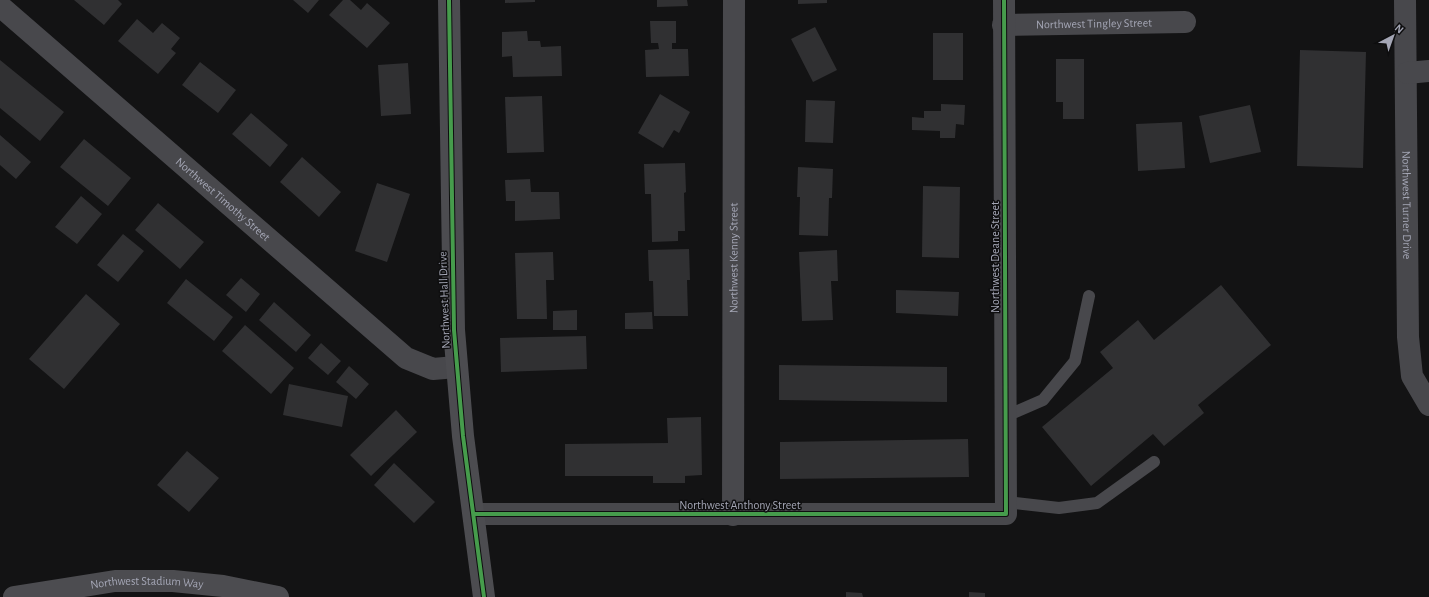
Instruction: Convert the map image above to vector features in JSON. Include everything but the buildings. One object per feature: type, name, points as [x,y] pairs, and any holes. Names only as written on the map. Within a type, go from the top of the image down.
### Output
[{"type":"street","name":"Northwest Hall Drive","points":[[450,0],[452,277],[456,367],[484,597]]},
{"type":"street","name":"Northwest Kenny Street","points":[[733,515],[734,0]]},
{"type":"street","name":"Northwest Deane Street","points":[[1004,0],[1006,508]]},
{"type":"street","name":"Northwest Turner Drive","points":[[1405,0],[1407,73],[1408,337],[1412,376],[1429,405]]},
{"type":"street","name":"Northwest Timothy Street","points":[[0,6],[406,358],[433,369],[456,367]]},
{"type":"street","name":"Northwest Tingley Street","points":[[1004,25],[1185,22]]},
{"type":"street","points":[[1407,73],[1429,71]]},
{"type":"street","name":"Northwest Anthony Street","points":[[474,514],[733,515],[1006,508]]},
{"type":"street","name":"Northwest Stadium Way","points":[[14,597],[115,581],[173,581],[223,586],[278,597]]},
{"type":"lane","points":[[1006,416],[1043,400],[1075,361],[1089,296]]},
{"type":"lane","points":[[1006,508],[1059,508],[1097,503],[1154,462]]},
{"type":"cycle path","points":[[449,0],[454,330],[463,436],[484,597]]},
{"type":"cycle path","points":[[474,514],[1006,514],[1004,0]]}]
